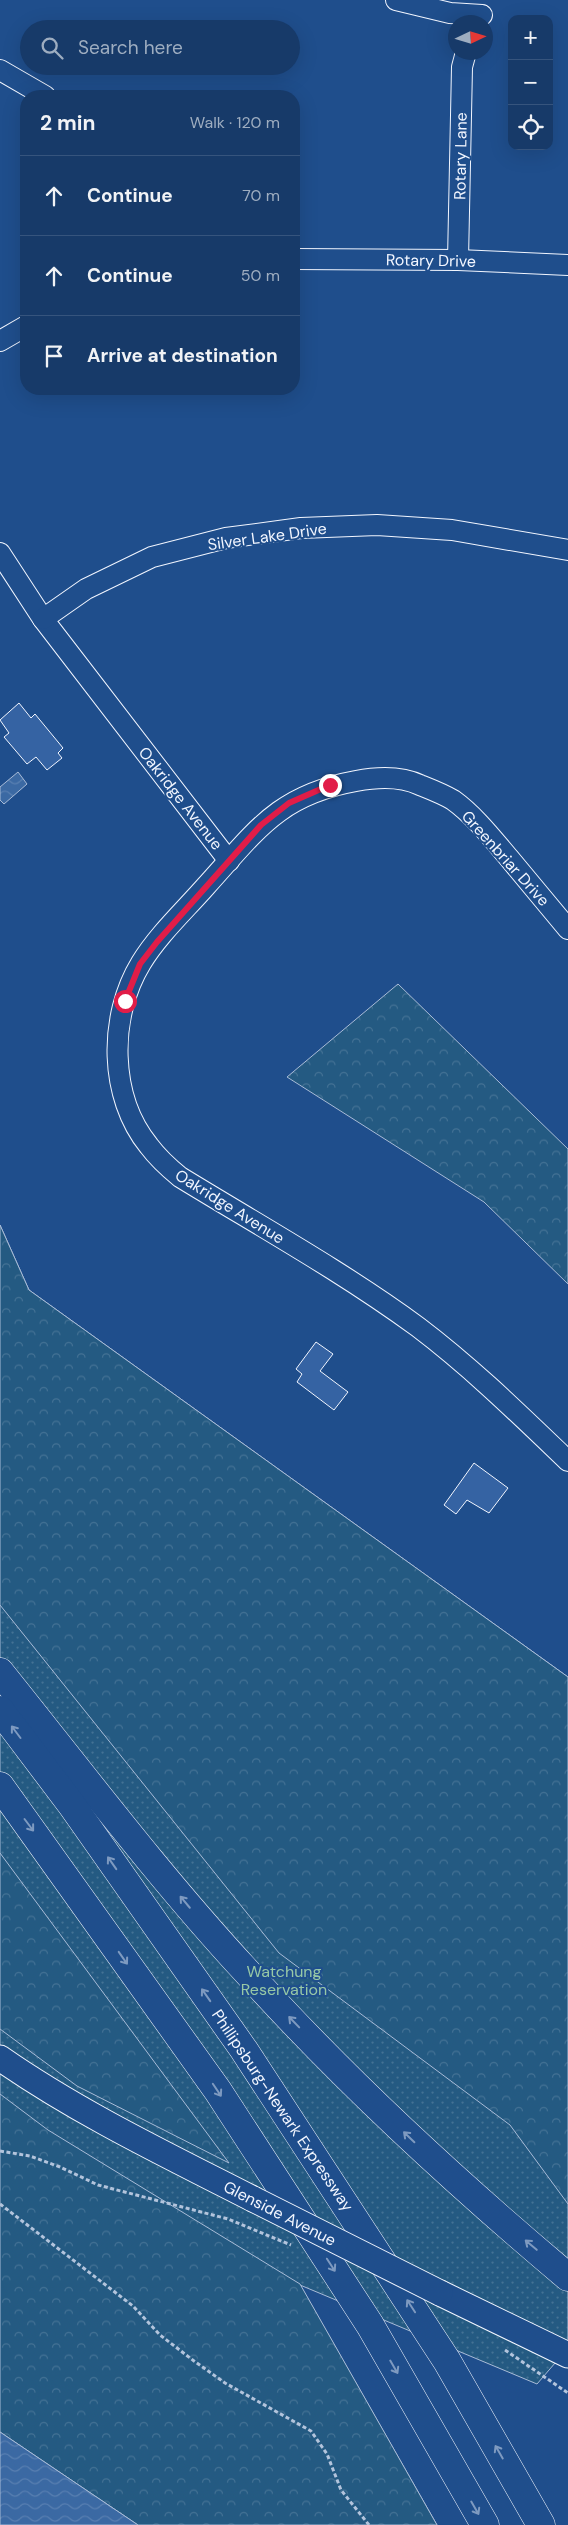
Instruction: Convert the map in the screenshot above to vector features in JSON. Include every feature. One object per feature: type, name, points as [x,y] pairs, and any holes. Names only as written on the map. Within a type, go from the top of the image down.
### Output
[{"type":"highway","points":[[0,1672],[164,1876],[247,1973],[369,2098],[439,2166],[568,2277]]},
{"type":"highway","name":"Phillipsburg-Newark Expressway","points":[[0,1710],[71,1804],[244,2050],[447,2362],[540,2525]]},
{"type":"highway","points":[[0,1786],[218,2091],[370,2325],[486,2525]]},
{"type":"main road","name":"Glenside Avenue","points":[[0,2058],[87,2112],[252,2198],[440,2294],[568,2354]]},
{"type":"street","points":[[396,0],[450,12],[484,12]]},
{"type":"street","name":"Rotary Lane","points":[[458,260],[462,67],[464,60]]},
{"type":"street","points":[[0,70],[35,90]]},
{"type":"street","name":"Rotary Drive","points":[[300,259],[458,260],[568,265]]},
{"type":"street","points":[[0,341],[20,329]]},
{"type":"street","name":"Silver Lake Drive","points":[[43,619],[86,590],[152,557],[226,538],[301,528],[377,525],[452,530],[568,550]]},
{"type":"street","name":"Oakridge Avenue","points":[[0,553],[43,619],[229,861],[157,942],[140,964],[125,1001],[118,1039],[119,1077],[127,1106],[139,1132],[162,1162],[180,1177],[338,1274],[418,1328],[488,1386],[568,1461]]},
{"type":"street","name":"Greenbriar Drive","points":[[229,861],[261,825],[276,812],[301,796],[330,785],[363,780],[401,780],[418,784],[452,800],[469,815],[490,835],[568,929]]},
{"type":"path","points":[[0,2151],[30,2156],[60,2167],[98,2185],[228,2219],[249,2228]]},
{"type":"path","points":[[0,2204],[133,2306],[160,2335],[224,2383],[311,2431],[327,2454],[340,2490],[369,2525]]},
{"type":"path","points":[[501,2346],[568,2393]]},
{"type":"green space","points":[[398,984],[568,1149],[568,1284],[484,1202],[287,1077]]},
{"type":"green space","name":"Watchung Reservation","points":[[0,1225],[29,1290],[568,1677],[568,2348],[537,2384],[300,2285],[437,2525],[0,2525]]},
{"type":"green space","points":[[0,1225],[29,1290],[568,1677],[568,2204],[510,2125],[279,1953],[0,1605]]},
{"type":"green space","points":[[0,1853],[229,2163],[77,2086],[0,2029]]},
{"type":"green space","points":[[0,2094],[48,2130],[300,2284],[437,2525],[138,2525],[0,2432]]},
{"type":"water","points":[[18,772],[27,784],[4,804],[0,800],[0,787]]},
{"type":"water","points":[[0,2432],[138,2525],[0,2525]]},
{"type":"building","points":[[19,703],[31,718],[35,714],[63,748],[58,753],[62,758],[47,770],[36,757],[27,764],[4,737],[9,733],[0,720]]},
{"type":"building","points":[[316,1342],[333,1354],[320,1371],[348,1392],[334,1410],[297,1382],[302,1374],[296,1369]]},
{"type":"building","points":[[474,1463],[508,1488],[489,1513],[467,1500],[456,1514],[444,1505]]},
{"type":"route","points":[[125,1001],[140,964],[157,942],[261,825],[276,812],[301,796],[330,785]]}]
